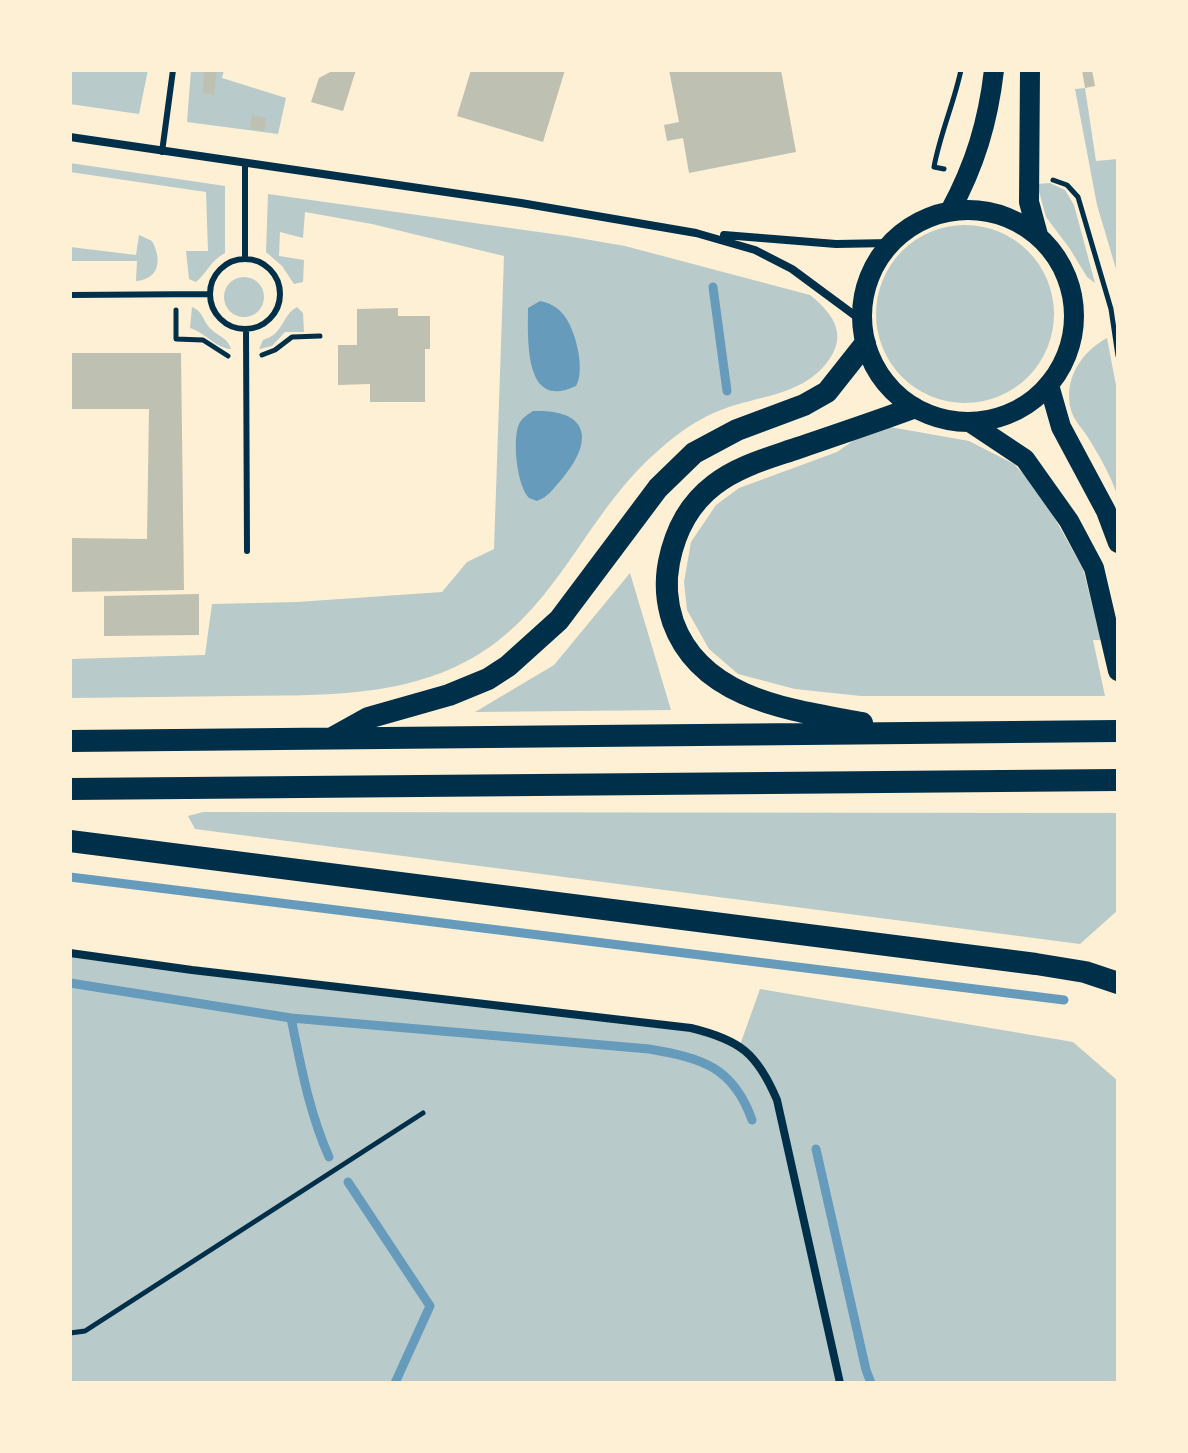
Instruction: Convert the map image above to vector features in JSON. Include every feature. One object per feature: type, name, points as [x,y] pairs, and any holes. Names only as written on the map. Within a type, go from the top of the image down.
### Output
[{"type":"highway","points":[[331,738],[368,718],[449,695],[488,679],[508,666],[559,620],[658,488],[694,453],[737,430],[804,405],[827,392],[865,344]]},
{"type":"highway","points":[[907,732],[788,708],[758,700],[726,686],[698,665],[680,642],[669,611],[666,575],[673,543],[686,513],[713,485],[741,468],[913,408]]},
{"type":"highway","points":[[70,741],[1118,731]]},
{"type":"highway","points":[[70,789],[1118,780]]},
{"type":"highway","points":[[70,841],[1036,964],[1085,972],[1118,983]]},
{"type":"main road","points":[[950,211],[970,173],[985,130],[994,70]]},
{"type":"main road","points":[[1030,70],[1029,202],[1038,235]]},
{"type":"main road","points":[[981,210],[1012,218],[1038,235],[1059,260],[1075,308],[1067,356],[1049,385],[1027,405],[1001,418],[971,423],[941,420],[913,408],[892,391],[876,369],[865,344],[861,320],[863,295],[871,271],[891,243],[918,222],[950,211],[981,210]]},
{"type":"main road","points":[[1049,385],[1061,427],[1106,511],[1118,543]]},
{"type":"main road","points":[[971,423],[1025,459],[1069,521],[1094,568],[1118,671]]},
{"type":"street","points":[[70,137],[521,203],[696,233],[836,244],[891,243]]},
{"type":"street","points":[[696,233],[755,250],[792,269],[861,320]]},
{"type":"street","points":[[70,953],[691,1028],[722,1036],[740,1046],[757,1062],[777,1100],[840,1383]]},
{"type":"lane","points":[[162,152],[173,70]]},
{"type":"lane","points":[[245,163],[245,259]]},
{"type":"lane","points":[[245,259],[268,267],[280,293],[277,307],[270,318],[259,326],[246,329],[222,321],[214,309],[210,294],[220,269],[245,259]]},
{"type":"lane","points":[[70,295],[210,294]]},
{"type":"lane","points":[[246,329],[247,551]]},
{"type":"path","points":[[934,167],[961,70]]},
{"type":"path","points":[[70,1333],[85,1331],[423,1113]]},
{"type":"shaded area","points":[[70,70],[148,70],[139,114],[70,104]]},
{"type":"shaded area","points":[[191,70],[224,70],[222,78],[286,98],[278,134],[187,122]]},
{"type":"shaded area","points":[[1085,88],[1096,161],[1118,159],[1116,269],[1097,205],[1075,89]]},
{"type":"shaded area","points":[[70,163],[225,186],[225,253],[196,282],[189,279],[186,251],[208,251],[206,192],[70,172]]},
{"type":"shaded area","points":[[1050,183],[1065,190],[1074,205],[1095,283],[1087,277],[1046,217],[1037,184]]},
{"type":"shaded area","points":[[268,194],[625,246],[810,295],[832,319],[836,327],[836,345],[825,365],[803,383],[713,413],[667,443],[609,505],[566,566],[519,623],[490,647],[455,667],[403,684],[349,693],[70,698],[70,659],[205,655],[212,604],[297,602],[442,592],[467,562],[494,549],[504,256],[372,224],[305,212],[303,238],[280,232],[279,256],[304,260],[303,282],[294,284],[282,266],[266,252]]},
{"type":"shaded area","points":[[965,225],[999,231],[1028,251],[1048,280],[1054,314],[1048,348],[1028,377],[999,397],[965,403],[931,397],[902,377],[882,348],[876,314],[882,280],[902,251],[931,231]]},
{"type":"shaded area","points":[[139,235],[152,241],[158,261],[154,272],[144,279],[136,281],[137,261],[70,261],[70,247],[136,255]]},
{"type":"shaded area","points":[[244,277],[258,283],[264,297],[258,311],[244,317],[230,311],[224,297],[230,283]]},
{"type":"shaded area","points":[[192,307],[227,342],[231,349],[190,328]]},
{"type":"shaded area","points":[[297,307],[303,313],[304,332],[285,332],[272,346],[259,349],[263,340],[275,333]]},
{"type":"shaded area","points":[[1107,338],[1118,396],[1118,497],[1100,458],[1074,417],[1069,399],[1076,368],[1089,351]]},
{"type":"shaded area","points":[[890,427],[969,441],[1014,464],[1040,492],[1083,569],[1101,640],[1093,640],[1105,696],[861,696],[795,689],[738,674],[709,649],[687,610],[684,582],[691,542],[716,505],[739,488],[837,452],[860,436]]},
{"type":"shaded area","points":[[630,573],[671,710],[475,712],[554,665]]},
{"type":"shaded area","points":[[203,812],[1118,813],[1118,910],[1080,944],[195,829],[188,816]]},
{"type":"shaded area","points":[[70,953],[691,1028],[740,1045],[760,989],[1073,1042],[1118,1081],[1118,1383],[70,1383]]},
{"type":"water","points":[[540,301],[557,308],[571,328],[578,348],[580,370],[576,386],[559,391],[547,389],[532,369],[528,308]]},
{"type":"water","points":[[533,411],[552,412],[576,422],[582,441],[572,466],[550,492],[537,501],[529,498],[521,484],[516,451],[519,424]]},
{"type":"building","points":[[205,70],[217,70],[214,95],[202,93]]},
{"type":"building","points":[[334,70],[356,70],[343,111],[311,102],[319,78]]},
{"type":"building","points":[[471,70],[565,70],[543,142],[457,116]]},
{"type":"building","points":[[669,70],[781,70],[796,152],[689,173],[683,138],[667,141],[664,125],[679,122]]},
{"type":"building","points":[[1082,70],[1092,70],[1095,86],[1085,88]]},
{"type":"building","points":[[252,115],[266,118],[264,131],[250,129]]},
{"type":"building","points":[[398,308],[398,316],[430,316],[430,349],[425,349],[425,402],[370,402],[370,384],[338,385],[338,345],[357,345],[357,309]]},
{"type":"building","points":[[70,353],[181,353],[184,590],[70,592],[70,538],[147,539],[149,409],[70,409]]},
{"type":"building","points":[[199,594],[199,635],[104,636],[104,596]]},
{"type":"waterway","points":[[713,287],[727,391]]},
{"type":"waterway","points":[[70,877],[1064,1000]]},
{"type":"waterway","points":[[70,983],[291,1018],[311,1106],[329,1157]]},
{"type":"waterway","points":[[291,1018],[668,1052],[699,1061],[725,1076],[735,1087],[752,1120]]},
{"type":"waterway","points":[[816,1149],[871,1383]]},
{"type":"waterway","points":[[348,1182],[430,1306],[395,1383]]}]
